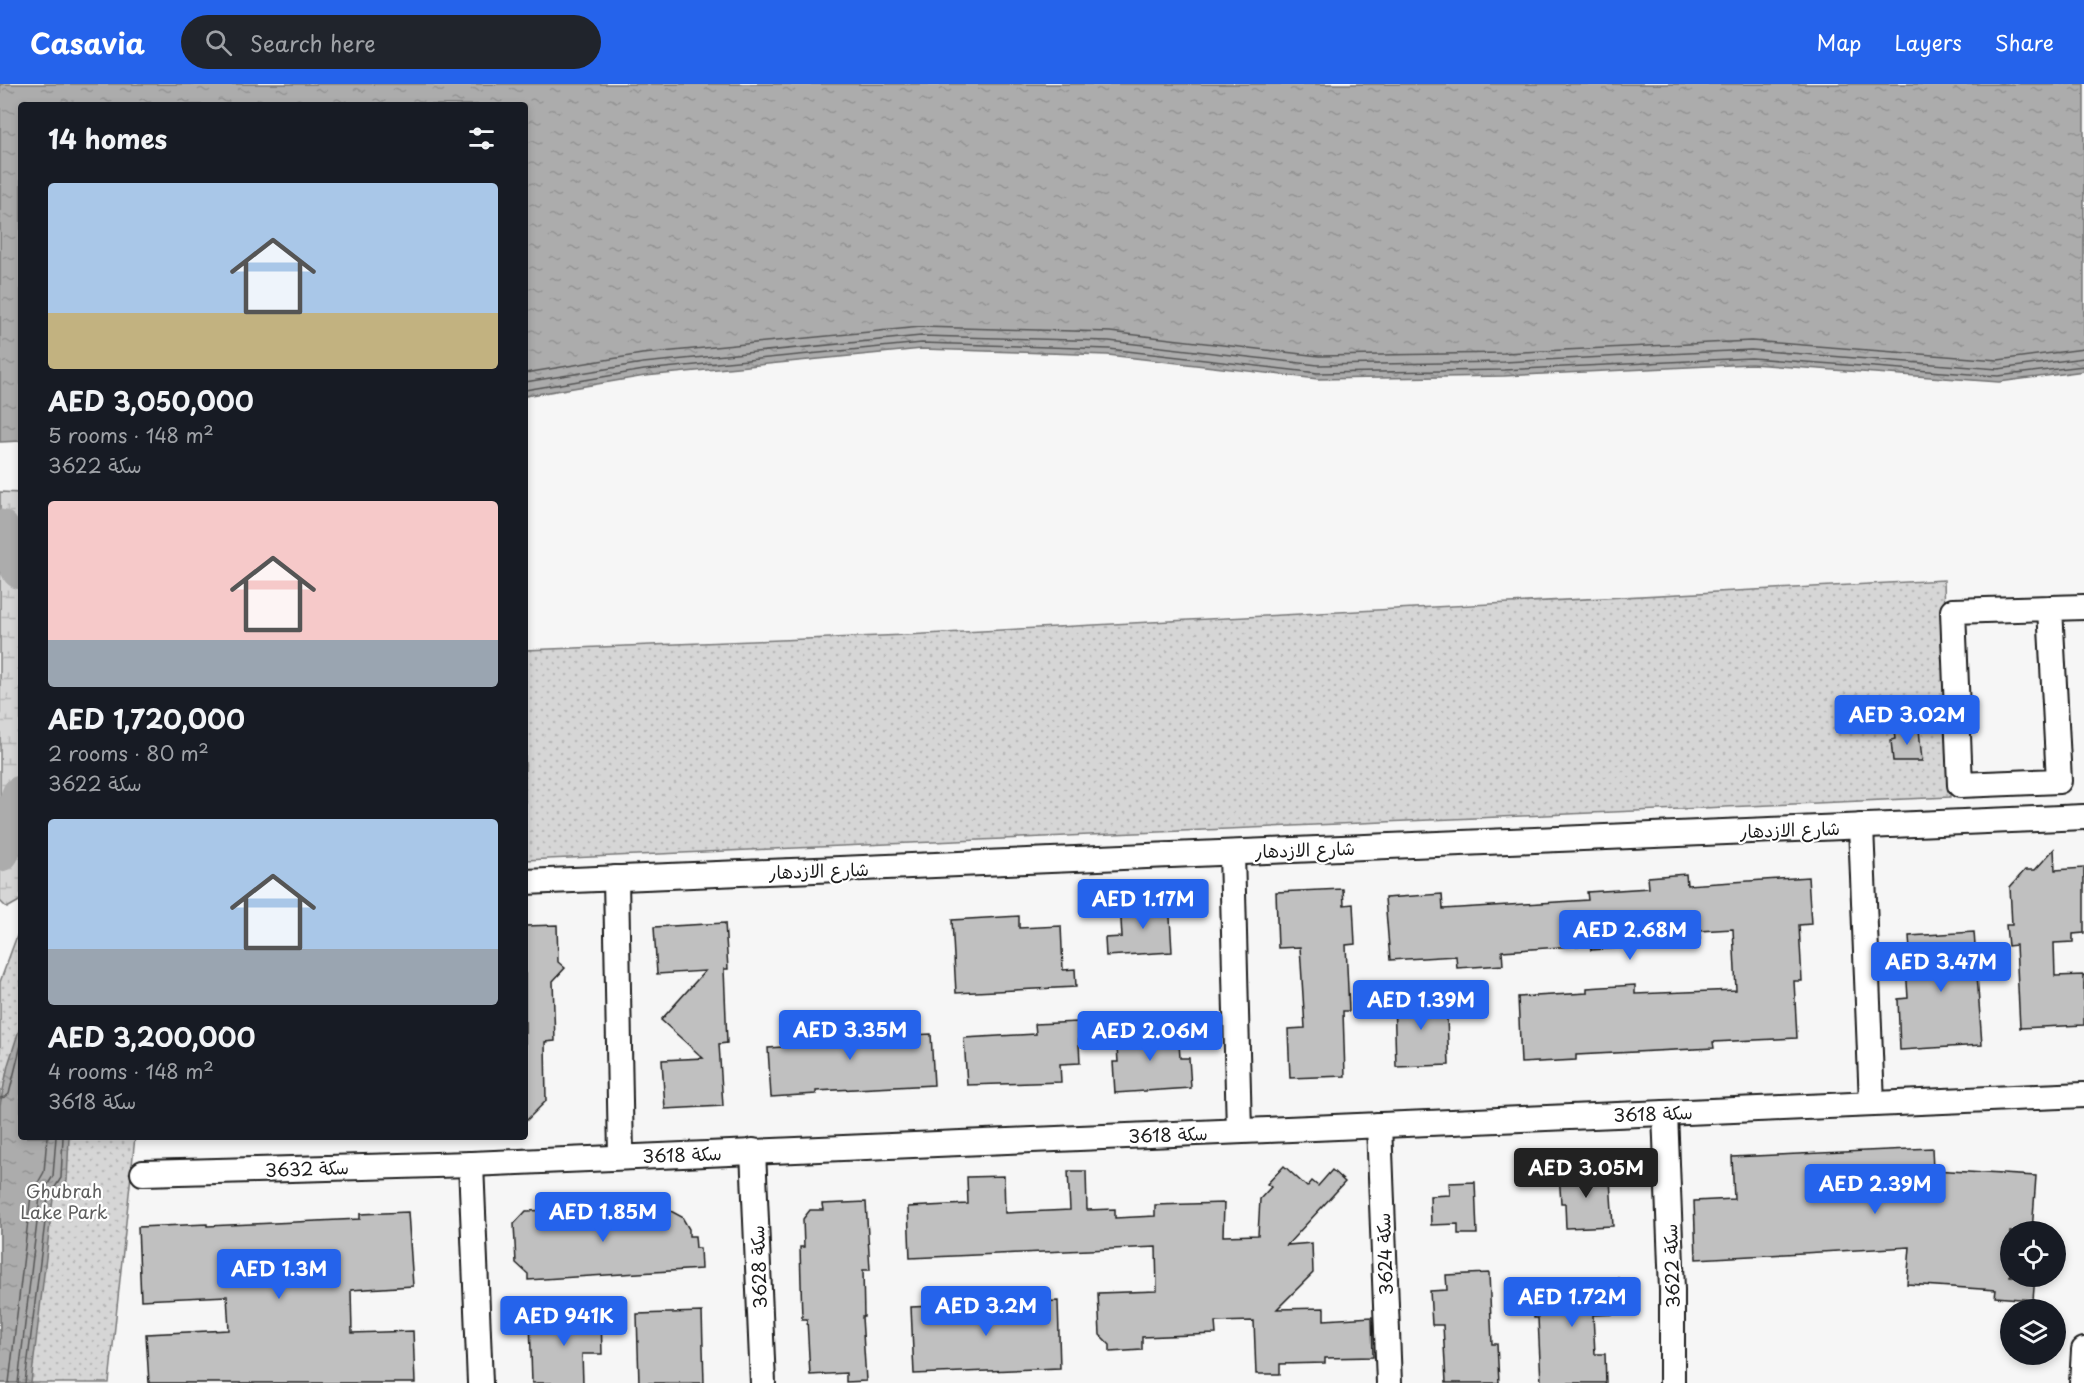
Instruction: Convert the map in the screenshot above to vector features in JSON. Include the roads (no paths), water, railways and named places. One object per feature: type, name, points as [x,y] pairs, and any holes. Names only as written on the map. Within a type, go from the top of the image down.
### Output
[{"type":"street","points":[[2050,608],[2059,781],[1960,785],[1953,611],[2050,608],[2084,607]]},
{"type":"street","name":"شارع الازدهار","points":[[528,882],[2084,817]]},
{"type":"street","points":[[1861,826],[1872,1104]]},
{"type":"street","points":[[1232,853],[1239,1131]]},
{"type":"street","points":[[616,878],[621,1157]]},
{"type":"street","name":"سكة 3618","points":[[471,1164],[2084,1095]]},
{"type":"street","name":"سكة 3622","points":[[1665,1113],[1672,1290],[1672,1383]]},
{"type":"street","name":"سكة 3624","points":[[1379,1125],[1389,1383]]},
{"type":"street","name":"سكة 3628","points":[[753,1151],[763,1383]]},
{"type":"street","points":[[471,1164],[480,1383]]},
{"type":"street","name":"سكة 3632","points":[[143,1173],[471,1164]]},
{"type":"street","points":[[2082,1383],[2084,1350]]},
{"type":"water","points":[[0,84],[2084,84],[2084,371],[1999,382],[1751,364],[1504,376],[1318,379],[1108,355],[922,349],[645,376],[528,396],[528,102],[18,102],[18,441],[0,442]]},
{"type":"water","points":[[18,1033],[18,1140],[69,1140],[67,1181],[53,1199],[31,1383],[0,1383],[0,1105],[8,1065]]},
{"type":"waterway","points":[[0,529],[18,564]]},
{"type":"waterway","points":[[0,852],[18,803]]},
{"type":"park label","name":"Ghubrah Lake Park","points":[[64,1200]]}]
